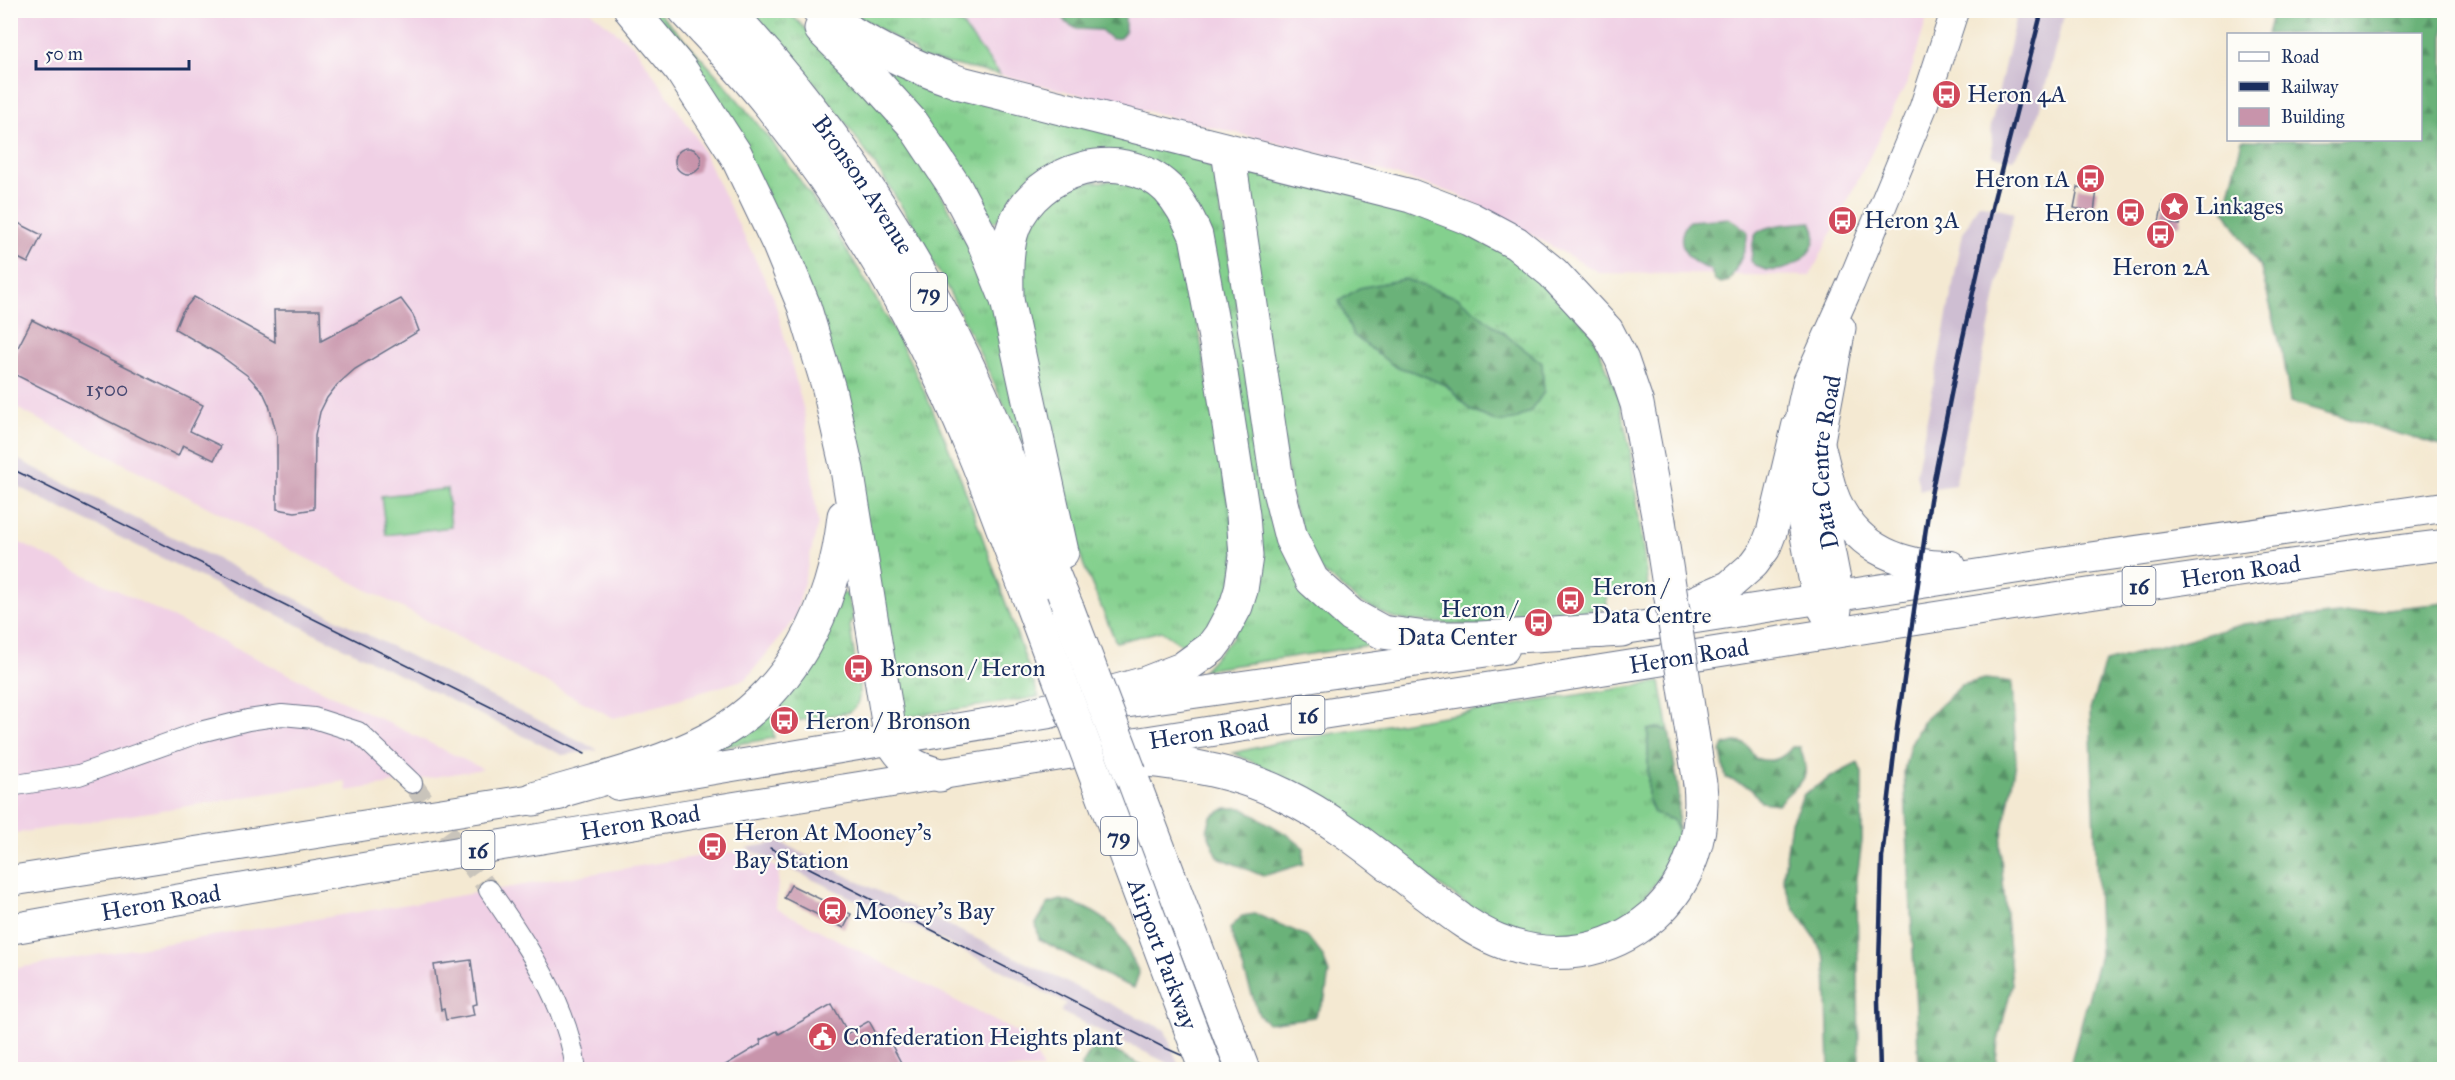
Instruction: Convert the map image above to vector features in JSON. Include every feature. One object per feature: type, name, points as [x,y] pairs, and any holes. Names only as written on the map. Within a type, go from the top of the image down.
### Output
[{"type":"highway","points":[[631,10],[692,86],[736,154],[759,200],[804,306],[829,389],[848,469],[891,740],[900,756],[909,764],[920,770],[940,775]]},
{"type":"highway","name":"Bronson Avenue","points":[[685,10],[776,112],[838,197],[888,276],[943,384],[1031,603]]},
{"type":"highway","name":"Bronson Avenue","points":[[727,10],[818,118],[900,239],[952,335],[981,396],[1068,610]]},
{"type":"highway","points":[[803,10],[876,82],[929,146],[975,223],[992,260],[1007,300],[1044,478],[1068,576],[1068,610]]},
{"type":"highway","points":[[819,10],[874,46],[933,74],[1411,196],[1496,230],[1538,259],[1607,331],[1622,360],[1637,404],[1659,521],[1702,806],[1695,851],[1676,890],[1663,907],[1627,935],[1606,945],[1560,954],[1519,948],[1478,931],[1337,825],[1282,794],[1230,773],[1208,768],[1079,753]]},
{"type":"highway","points":[[1228,151],[1278,487],[1291,538],[1312,580],[1351,615],[1382,632],[1404,636],[1480,638],[1622,630]]},
{"type":"highway","points":[[1007,300],[1007,261],[1013,228],[1030,200],[1056,178],[1072,171],[1108,165],[1125,167],[1141,173],[1167,188],[1189,218],[1196,236],[1218,354],[1245,536],[1245,573],[1236,606],[1220,636],[1198,659],[1182,669],[1146,683],[1026,716]]},
{"type":"highway","points":[[534,799],[664,758],[706,740],[740,719],[767,695],[791,668],[804,648],[825,603],[841,541],[848,469]]},
{"type":"highway","name":"Airport Parkway","points":[[1031,603],[1206,1070]]},
{"type":"highway","name":"Airport Parkway","points":[[1068,610],[1243,1070]]},
{"type":"main road","name":"Data Centre Road","points":[[1835,633],[1828,597],[1796,485],[1797,426],[1806,383],[1851,283],[1923,108],[1955,10]]},
{"type":"main road","name":"Data Centre Road","points":[[1828,597],[1820,446],[1826,403],[1851,283]]},
{"type":"main road","points":[[1622,630],[1729,586],[1754,564],[1765,549],[1772,531],[1797,426]]},
{"type":"main road","points":[[1820,446],[1832,492],[1843,515],[1862,538],[1876,549],[1910,563],[1936,566],[2038,565]]},
{"type":"main road","name":"Heron Road","points":[[10,881],[534,799],[1026,716],[1446,657],[2038,565],[2445,507]]},
{"type":"main road","name":"Heron Road","points":[[10,929],[260,885],[1221,729],[1835,633],[2275,567],[2445,545]]},
{"type":"main road","points":[[10,897],[71,885],[142,861]]},
{"type":"street","points":[[10,786],[79,775],[200,732],[268,716],[282,715],[314,718],[358,732],[412,783]]},
{"type":"street","points":[[489,891],[530,948],[549,986],[574,1051],[576,1070]]},
{"type":"shaded area","points":[[10,11],[590,11],[634,46],[696,137],[774,298],[804,411],[818,523],[795,619],[746,679],[614,718],[11,405]]},
{"type":"shaded area","points":[[952,11],[1929,11],[1909,78],[1810,276],[1600,273],[1459,195],[1350,161],[1000,75]]},
{"type":"shaded area","points":[[2017,11],[2065,11],[2033,134],[2012,160],[1993,156],[1991,125]]},
{"type":"shaded area","points":[[1979,203],[2014,212],[1955,485],[1920,490],[1916,475],[1963,233]]},
{"type":"shaded area","points":[[10,456],[598,750],[562,755],[40,498],[11,483]]},
{"type":"shaded area","points":[[10,538],[483,769],[347,791],[345,781],[11,834]]},
{"type":"shaded area","points":[[780,842],[1165,1030],[1180,1069],[1061,1012],[1066,1003],[858,898],[856,900],[746,848]]},
{"type":"shaded area","points":[[747,851],[779,869],[776,908],[1026,1037],[1043,1069],[11,1070],[11,969],[719,853]]},
{"type":"green space","points":[[640,11],[657,11],[727,87],[760,127],[820,209],[874,296],[900,342],[940,427],[975,517],[1039,697],[906,717],[899,713],[822,319]]},
{"type":"green space","points":[[752,11],[787,11],[828,50],[917,147],[991,289],[1028,441],[1021,443],[954,301],[891,189],[825,97]]},
{"type":"green space","points":[[849,11],[952,11],[1000,75],[918,57],[915,50]]},
{"type":"green space","points":[[1062,11],[1125,11],[1125,32],[1120,38],[1111,39],[1101,30],[1077,29],[1065,22]]},
{"type":"green space","points":[[2273,11],[2444,11],[2444,447],[2290,402],[2284,360],[2261,269],[2225,211],[2242,141],[2422,141],[2422,33],[2267,33]]},
{"type":"green space","points":[[873,62],[1202,160],[1214,171],[1272,509],[1370,640],[1370,645],[1203,670],[1234,636],[1213,259],[1159,171],[1018,190],[996,222],[991,221]]},
{"type":"green space","points":[[1238,170],[1404,204],[1494,240],[1591,331],[1618,395],[1630,449],[1648,587],[1606,594],[1607,608],[1482,627],[1395,619],[1358,601],[1316,566],[1293,506]]},
{"type":"green space","points":[[1125,180],[1156,197],[1183,235],[1235,546],[1232,578],[1225,605],[1210,627],[1182,645],[1161,631],[1116,642],[1084,566],[1068,515],[1020,301],[1026,222],[1069,184]]},
{"type":"green space","points":[[1729,218],[1747,231],[1747,238],[1742,257],[1729,281],[1721,283],[1715,280],[1710,269],[1689,257],[1684,251],[1682,237],[1689,221]]},
{"type":"green space","points":[[1811,222],[1815,233],[1813,245],[1807,255],[1797,263],[1773,271],[1761,268],[1751,261],[1753,242],[1758,232],[1780,225]]},
{"type":"green space","points":[[1404,279],[1458,298],[1542,363],[1544,392],[1531,411],[1514,420],[1497,422],[1470,410],[1447,386],[1394,366],[1353,335],[1339,301],[1359,288]]},
{"type":"green space","points":[[447,489],[451,527],[386,535],[381,496]]},
{"type":"green space","points":[[841,593],[847,594],[853,617],[850,626],[855,661],[850,662],[852,675],[858,675],[859,690],[859,700],[854,708],[850,712],[772,725],[774,738],[710,749]]},
{"type":"green space","points":[[2444,603],[2444,1069],[2069,1069],[2100,955],[2090,710],[2105,662],[2244,624]]},
{"type":"green space","points":[[1985,679],[2012,682],[2016,763],[2000,846],[2012,985],[1998,1041],[1995,1069],[1919,1069],[1904,771],[1910,745],[1923,721],[1962,685]]},
{"type":"green space","points":[[1660,682],[1669,731],[1657,728],[1648,730],[1648,798],[1654,813],[1673,820],[1676,826],[1678,832],[1674,851],[1656,883],[1635,907],[1600,927],[1562,938],[1533,936],[1487,918],[1276,773],[1233,753],[1285,741]]},
{"type":"green space","points":[[1657,728],[1669,731],[1679,793],[1678,830],[1673,820],[1654,813],[1648,798],[1648,730]]},
{"type":"green space","points":[[1735,742],[1748,746],[1755,758],[1766,760],[1780,758],[1792,747],[1800,747],[1804,759],[1805,775],[1778,804],[1761,802],[1751,788],[1726,778],[1721,752],[1724,745]]},
{"type":"green space","points":[[1858,763],[1862,773],[1862,841],[1857,878],[1859,1069],[1829,1069],[1826,961],[1814,936],[1792,905],[1783,879],[1791,822],[1804,794]]},
{"type":"green space","points":[[1226,808],[1242,808],[1288,835],[1304,848],[1303,864],[1263,876],[1218,857],[1207,831],[1211,817]]},
{"type":"green space","points":[[1061,900],[1091,910],[1102,917],[1118,934],[1139,973],[1134,988],[1039,939],[1036,924],[1048,904]]},
{"type":"green space","points":[[1255,914],[1307,936],[1322,955],[1329,973],[1325,998],[1314,1017],[1268,1023],[1259,1015],[1230,929],[1242,916]]},
{"type":"green space","points":[[1093,1047],[1112,1050],[1149,1069],[1082,1069]]},
{"type":"building","points":[[688,148],[697,152],[701,161],[697,170],[688,174],[679,170],[675,161],[679,152]]},
{"type":"building","points":[[2078,187],[2097,190],[2094,212],[2074,208]]},
{"type":"building","points":[[2163,202],[2183,206],[2180,225],[2159,222]]},
{"type":"building","points":[[10,219],[42,235],[28,263],[10,254]]},
{"type":"building","points":[[194,297],[275,342],[274,310],[320,310],[321,341],[401,299],[413,315],[419,331],[355,369],[337,385],[327,398],[320,412],[315,436],[314,509],[295,512],[277,509],[277,436],[263,392],[248,376],[218,354],[175,329],[182,312]]},
{"type":"building","points":[[32,320],[203,405],[190,431],[221,446],[214,460],[183,445],[178,456],[10,372],[10,363]]},
{"type":"building","points":[[791,885],[851,914],[844,928],[784,898]]},
{"type":"building","points":[[471,960],[477,1004],[472,1005],[474,1015],[446,1020],[444,1009],[441,1010],[434,965]]},
{"type":"building","name":"Confederation Heights plant","points":[[832,1004],[848,1033],[869,1021],[883,1046],[890,1042],[905,1070],[717,1070],[761,1044],[760,1040],[777,1031],[779,1034]]},
{"type":"tunnel","points":[[412,783],[489,890]]},
{"type":"tram line","points":[[10,468],[585,754]]},
{"type":"tram line","points":[[770,848],[1163,1047],[1215,1070]]},
{"type":"railway","points":[[1880,1070],[1878,1001],[1882,858],[1897,728],[1930,500],[1957,364],[1993,203],[2042,10]]},
{"type":"place","name":"Heron 4A","points":[[1946,94]]},
{"type":"place","name":"Heron 1A","points":[[2091,179]]},
{"type":"place","name":"Linkages","points":[[2174,206]]},
{"type":"place","name":"Heron","points":[[2130,213]]},
{"type":"place","name":"Heron 3A","points":[[1843,220]]},
{"type":"place","name":"Heron 2A","points":[[2161,234]]},
{"type":"place","name":"Heron / Data Centre","points":[[1571,601]]},
{"type":"place","name":"Heron / Data Center","points":[[1538,623]]},
{"type":"place","name":"Bronson / Heron","points":[[859,668]]},
{"type":"place","name":"Heron / Bronson","points":[[784,721]]},
{"type":"place","name":"Heron At Mooney's Bay Station","points":[[713,846]]},
{"type":"place","name":"Mooney's Bay","points":[[833,911]]},
{"type":"place","name":"Confederation Heights plant","points":[[822,1037]]}]
